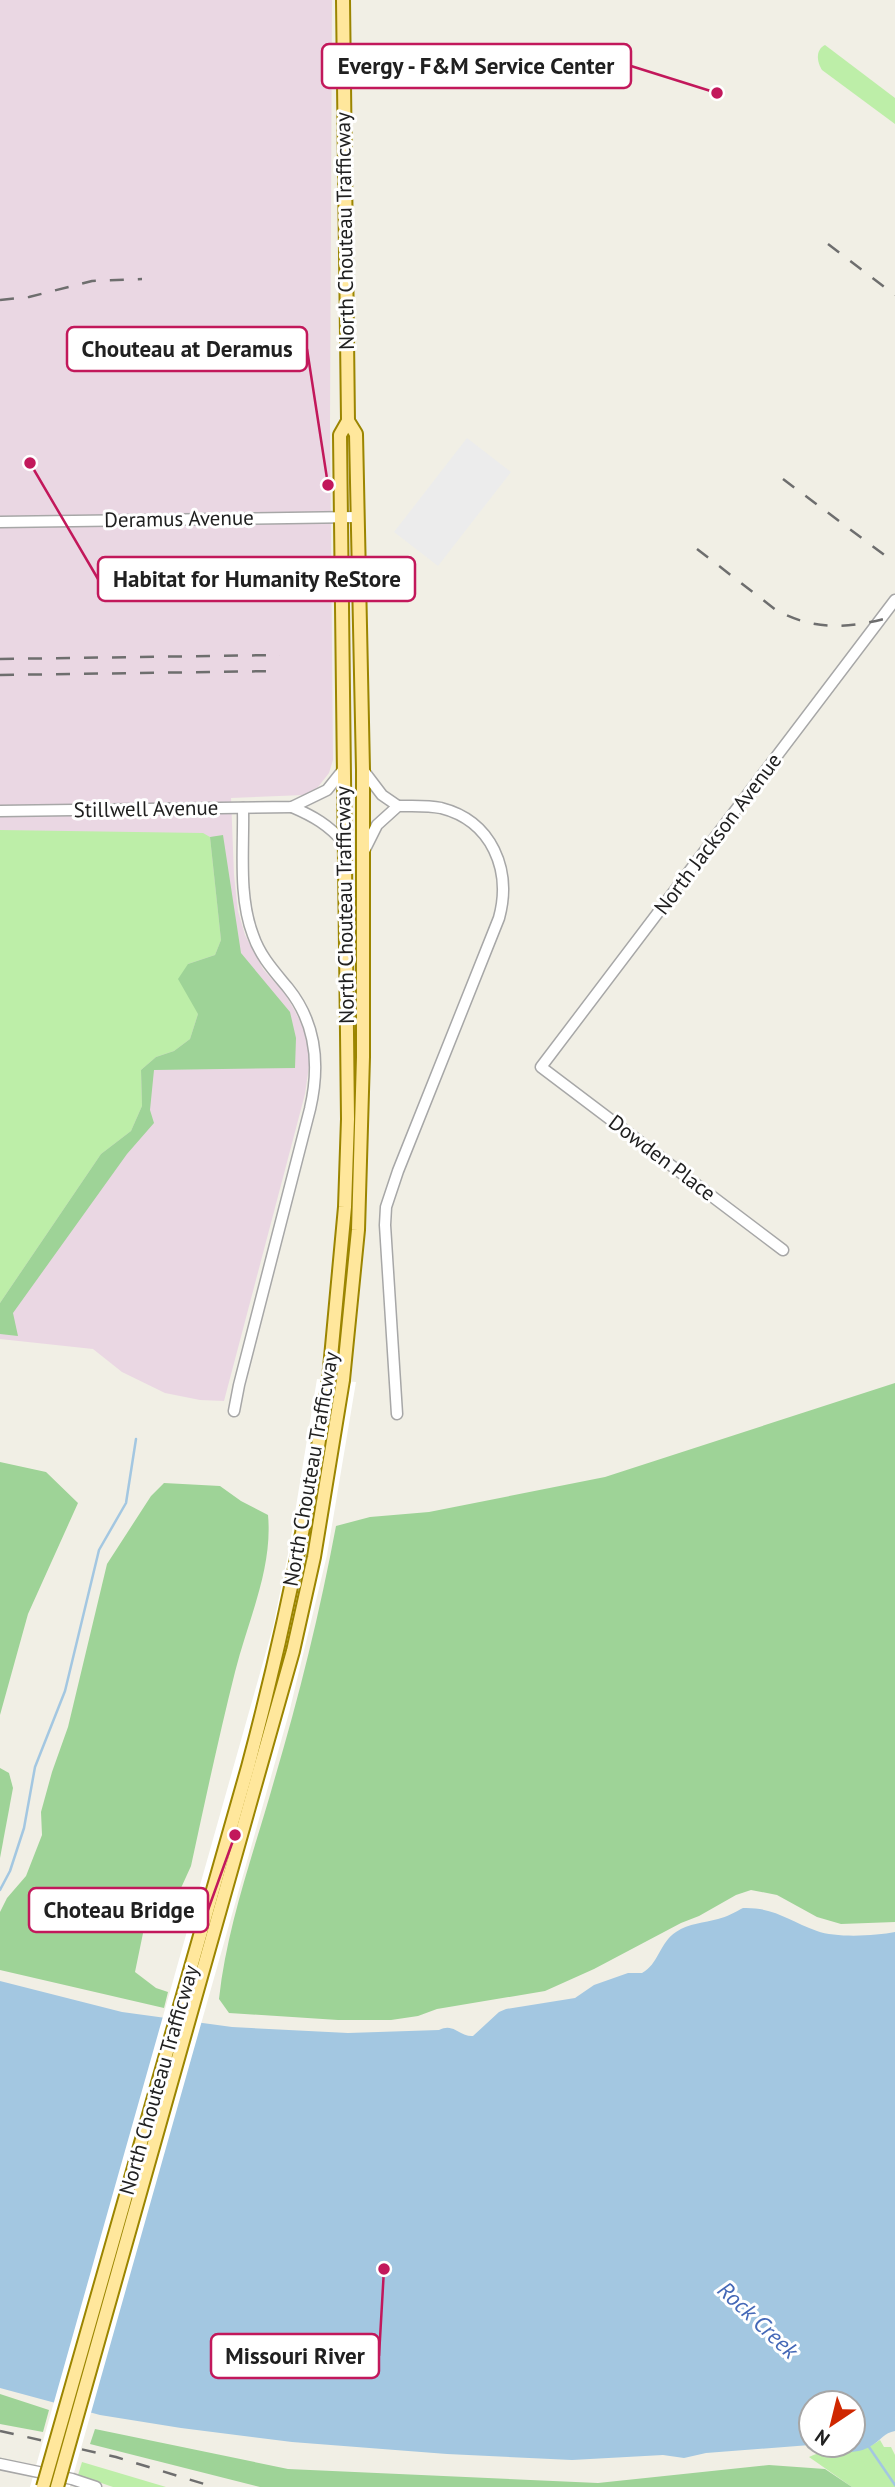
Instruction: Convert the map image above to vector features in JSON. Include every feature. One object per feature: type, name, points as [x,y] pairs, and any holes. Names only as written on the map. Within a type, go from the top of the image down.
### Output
[{"type":"main road","name":"North Chouteau Trafficway","points":[[43,2487],[279,1650],[312,1487],[329,1379],[345,1207],[348,1119],[340,435],[348,421],[343,0]]},
{"type":"main road","name":"North Chouteau Trafficway","points":[[57,2487],[293,1651],[314,1557],[343,1380],[358,1230],[363,1057],[363,770],[356,434],[348,421]]},
{"type":"street","name":"Deramus Avenue","points":[[0,522],[357,517]]},
{"type":"street","name":"North Jackson Avenue","points":[[541,1067],[895,600]]},
{"type":"street","name":"Stillwell Avenue","points":[[0,810],[292,807],[327,790],[342,770]]},
{"type":"street","points":[[363,770],[382,795],[398,806],[428,806],[459,815],[488,840],[497,854],[505,884],[499,918],[398,1171],[387,1207],[385,1225],[397,1414]]},
{"type":"street","name":"North Chouteau Trafficway","points":[[362,855],[377,825],[398,806]]},
{"type":"street","name":"Stillwell Avenue","points":[[292,807],[314,817],[344,843]]},
{"type":"street","name":"North Chouteau Trafficway","points":[[234,1411],[310,1110],[316,1067],[313,1038],[304,1013],[263,956],[251,932],[245,899],[243,808]]},
{"type":"street","name":"Dowden Place","points":[[541,1067],[783,1250]]},
{"type":"street","points":[[0,2464],[72,2479],[96,2487]]},
{"type":"shaded area","points":[[0,0],[332,0],[330,426],[333,760],[329,773],[318,787],[304,795],[231,798],[234,875],[238,911],[245,935],[263,969],[285,994],[295,1011],[306,1034],[310,1059],[305,1094],[224,1401],[200,1400],[165,1393],[122,1372],[93,1349],[0,1339]]},
{"type":"shaded area","points":[[467,438],[511,472],[438,566],[394,532]]},
{"type":"green space","points":[[825,45],[895,98],[895,124],[822,70],[818,56]]},
{"type":"green space","points":[[0,830],[203,833],[210,837],[221,940],[215,955],[188,964],[198,1014],[190,1039],[174,1051],[156,1057],[141,1070],[142,1106],[131,1131],[101,1154],[0,1303]]},
{"type":"green space","points":[[223,835],[241,953],[290,1012],[296,1038],[295,1068],[154,1070],[150,1110],[154,1123],[127,1154],[13,1313],[18,1336],[0,1334],[0,1303],[101,1154],[131,1131],[142,1106],[141,1070],[156,1057],[174,1051],[190,1039],[198,1014],[178,979],[188,964],[215,955],[221,940],[210,837]]},
{"type":"green space","points":[[895,1383],[895,1922],[841,1924],[817,1917],[777,1895],[751,1890],[736,1895],[594,1969],[545,1991],[437,2009],[418,2016],[391,2020],[338,2020],[229,2013],[219,1999],[228,1944],[300,1686],[336,1526],[370,1517],[429,1512],[605,1477]]},
{"type":"green space","points":[[0,1462],[46,1472],[78,1503],[28,1614],[0,1715]]},
{"type":"green space","points":[[164,1483],[220,1486],[268,1515],[269,1535],[263,1575],[235,1672],[191,1866],[181,1888],[148,1909],[135,1972],[156,1988],[168,1992],[164,2008],[0,1970],[0,1912],[7,1898],[26,1876],[42,1835],[41,1812],[68,1727],[107,1564],[151,1496]]},
{"type":"green space","points":[[0,1768],[9,1773],[13,1788],[0,1858]]},
{"type":"green space","points":[[0,2394],[49,2410],[43,2432],[0,2424]]},
{"type":"green space","points":[[95,2429],[288,2469],[598,2483],[769,2465],[825,2469],[852,2487],[260,2487],[90,2444]]},
{"type":"green space","points":[[880,2440],[884,2447],[891,2447],[895,2455],[895,2487],[852,2487],[812,2459],[867,2459],[867,2448]]},
{"type":"green space","points":[[82,2462],[166,2487],[113,2487],[78,2475]]},
{"type":"water","points":[[743,1908],[754,1908],[834,1935],[895,1932],[895,2431],[867,2448],[867,2389],[797,2389],[797,2446],[706,2453],[684,2458],[663,2455],[572,2460],[447,2454],[292,2442],[181,2428],[100,2415],[0,2388],[0,1981],[122,2012],[232,2027],[348,2033],[449,2028],[473,2036],[499,2012],[506,2009],[575,1998],[594,1985],[628,1973],[642,1973],[652,1965],[666,1942],[676,1932],[691,1925],[725,1917]]},
{"type":"pier","points":[[317,1379],[356,1382],[327,1555],[289,1713],[70,2487],[30,2487],[273,1627],[289,1549]]},
{"type":"waterway","points":[[0,1890],[10,1871],[24,1828],[35,1767],[65,1691],[99,1550],[126,1503],[136,1439]]},
{"type":"waterway","name":"Rock Creek","points":[[869,2447],[895,2485]]},
{"type":"railway","points":[[828,244],[895,295]]},
{"type":"railway","points":[[0,300],[29,297],[92,281],[142,279]]},
{"type":"railway","points":[[783,479],[895,563]]},
{"type":"railway","points":[[697,549],[776,610],[791,617],[835,626],[895,616]]},
{"type":"railway","points":[[0,659],[280,655]]},
{"type":"railway","points":[[0,675],[279,671]]},
{"type":"railway","points":[[0,2431],[116,2457],[214,2487]]},
{"type":"place","name":"Evergy - F&M Service Center","points":[[717,93]]},
{"type":"place","name":"Habitat for Humanity ReStore","points":[[30,463]]},
{"type":"place","name":"Chouteau at Deramus","points":[[328,485]]},
{"type":"place","name":"Choteau Bridge","points":[[235,1835]]},
{"type":"place","name":"Missouri River","points":[[384,2269]]}]
